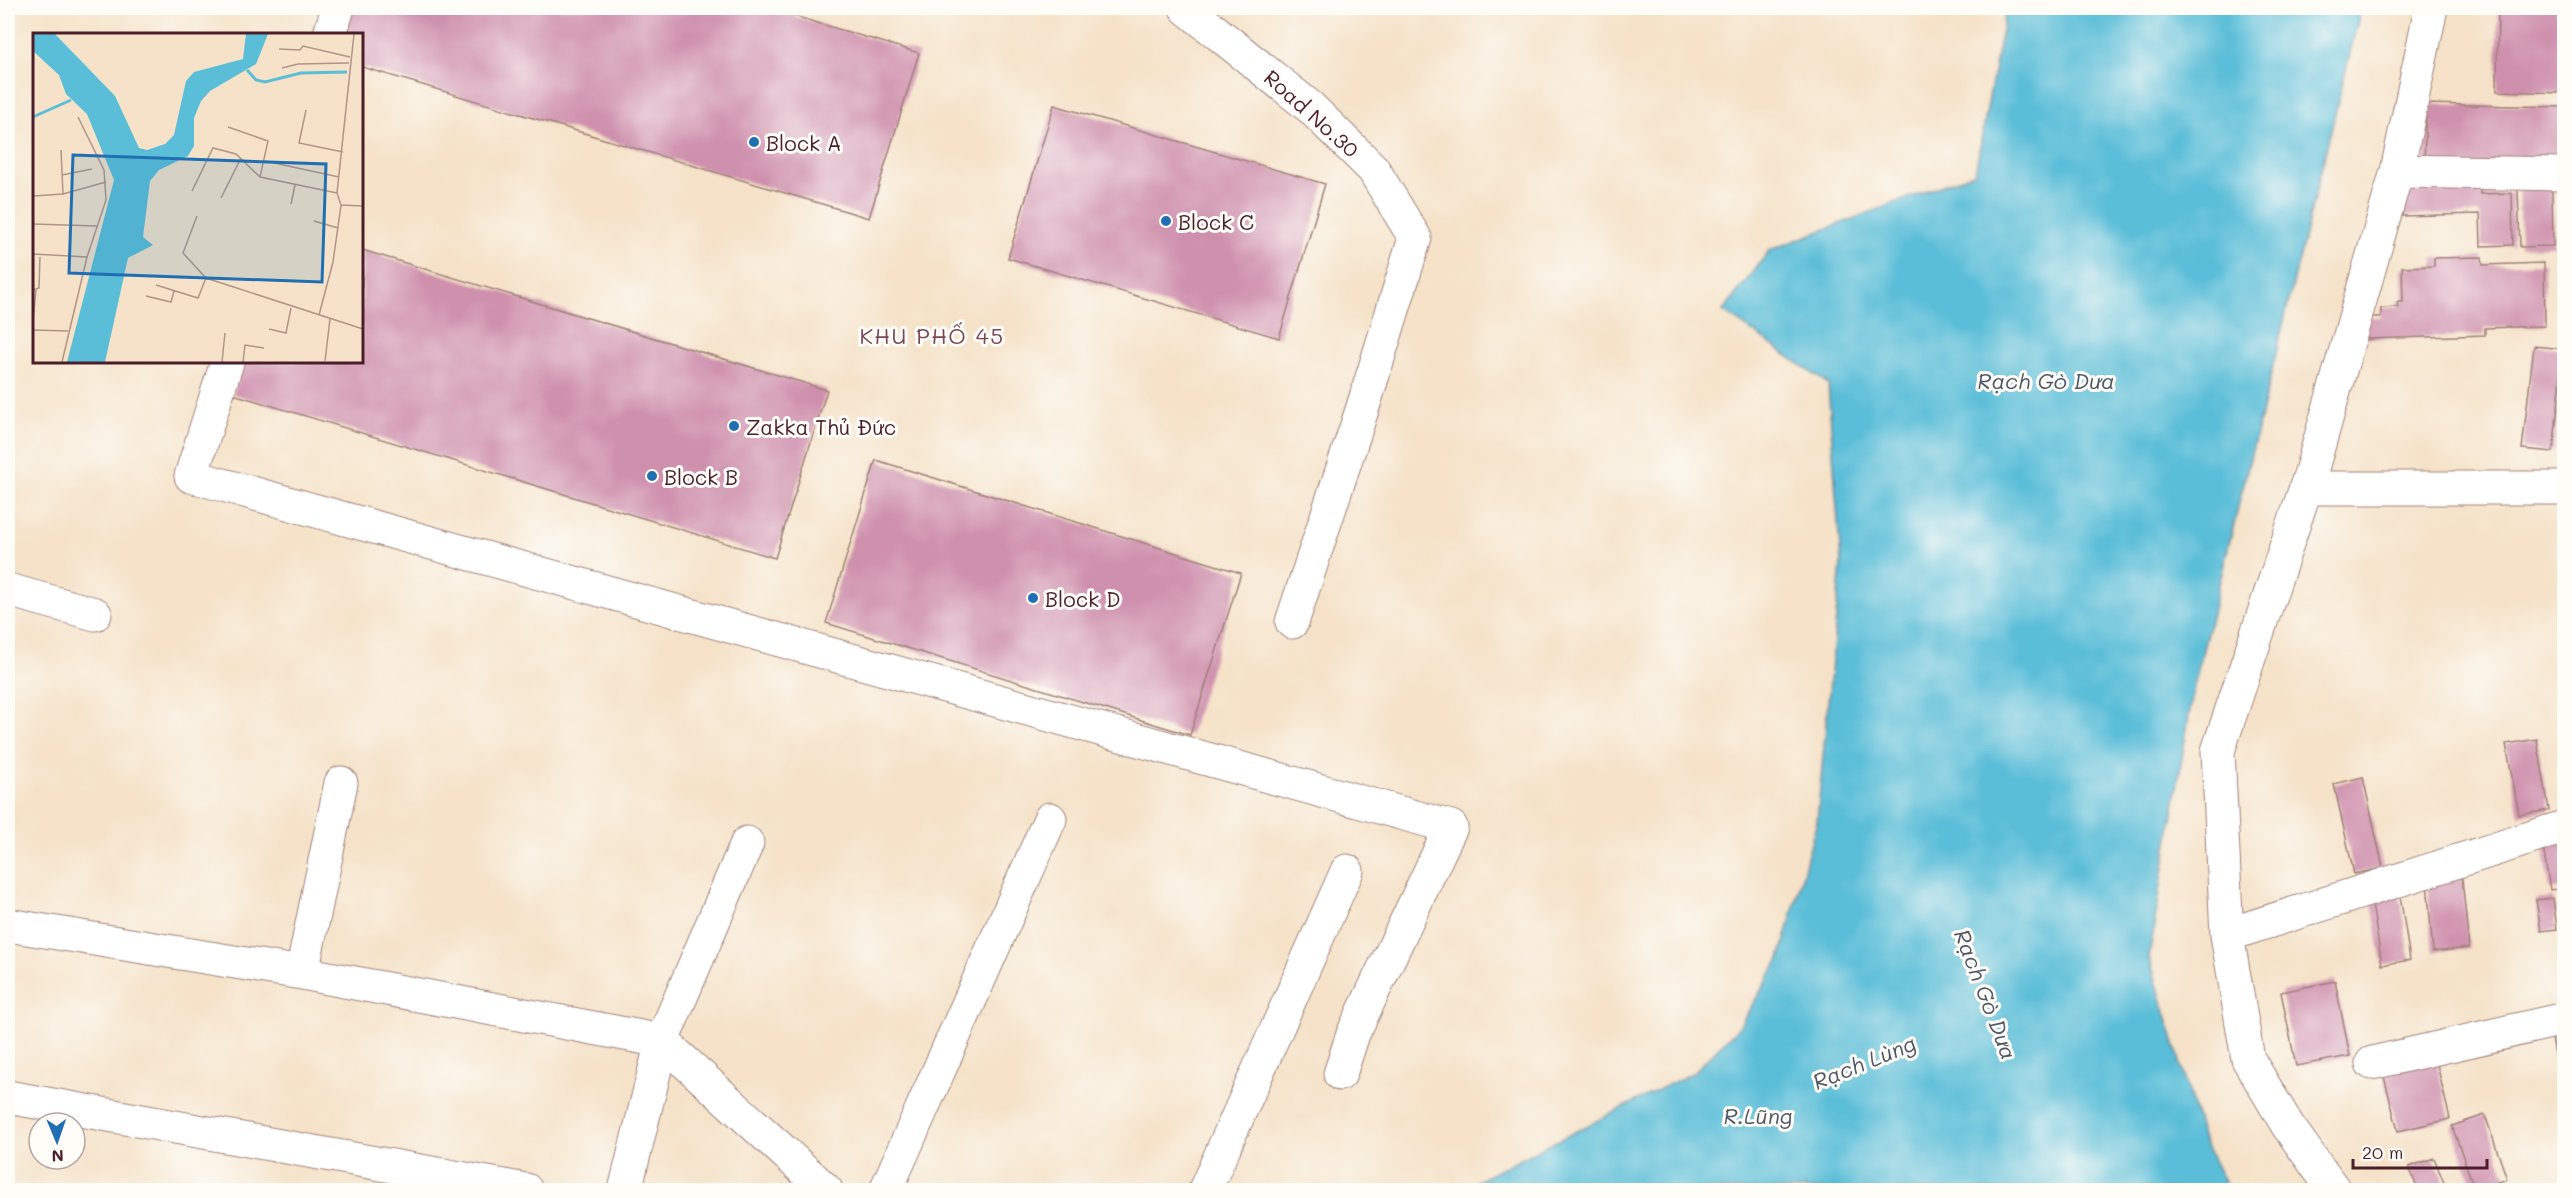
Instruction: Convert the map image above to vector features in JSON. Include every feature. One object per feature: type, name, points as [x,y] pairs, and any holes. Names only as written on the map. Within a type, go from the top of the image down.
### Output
[{"type":"street","points":[[330,33],[338,8]]},
{"type":"street","name":"Road No.30","points":[[1186,8],[1310,107],[1373,169],[1415,238],[1363,407],[1292,622]]},
{"type":"street","points":[[2334,1191],[2288,1126],[2248,1059],[2226,935],[2218,751],[2306,488],[2397,171],[2431,8]]},
{"type":"street","points":[[2397,171],[2565,174]]},
{"type":"street","points":[[227,363],[191,476],[1451,826],[1353,1034],[1340,1074]]},
{"type":"street","points":[[2306,488],[2565,488]]},
{"type":"street","points":[[8,590],[95,614]]},
{"type":"street","points":[[302,973],[341,783]]},
{"type":"street","points":[[886,1191],[1050,819]]},
{"type":"street","points":[[2226,935],[2565,827]]},
{"type":"street","points":[[625,1191],[662,1041],[747,843]]},
{"type":"street","points":[[1205,1191],[1347,871]]},
{"type":"street","points":[[8,925],[302,973],[662,1041],[826,1191]]},
{"type":"street","points":[[2372,1063],[2565,1019]]},
{"type":"street","points":[[8,1097],[526,1191]]},
{"type":"water","name":"Rạch Gò Dưa","points":[[2006,8],[2361,8],[2194,686],[2149,957],[2203,1140],[2228,1190],[1459,1190],[1694,1072],[1739,1027],[1780,959],[1817,821],[1841,564],[1828,384],[1723,311],[1770,250],[1975,173]]},
{"type":"building","name":"Block A","points":[[347,8],[767,8],[919,53],[869,218],[363,67],[363,33],[339,33]]},
{"type":"building","points":[[2498,8],[2564,8],[2564,93],[2497,91]]},
{"type":"building","points":[[2426,104],[2564,107],[2564,168],[2424,165]]},
{"type":"building","name":"Block C","points":[[1054,105],[1325,184],[1279,338],[1008,258]]},
{"type":"building","points":[[2479,176],[2480,194],[2512,193],[2513,245],[2481,246],[2480,214],[2402,216],[2400,178]]},
{"type":"building","points":[[2552,188],[2553,246],[2520,247],[2518,189]]},
{"type":"building","name":"Block B","points":[[363,250],[827,390],[775,558],[233,394],[243,363],[363,363]]},
{"type":"building","points":[[2482,257],[2483,265],[2544,263],[2545,326],[2485,328],[2485,335],[2367,339],[2366,317],[2381,317],[2381,308],[2398,307],[2397,302],[2403,302],[2402,267],[2434,266],[2434,258]]},
{"type":"building","points":[[2534,346],[2564,349],[2553,452],[2522,449]]},
{"type":"building","name":"Block D","points":[[876,460],[1241,573],[1190,735],[826,623]]},
{"type":"building","points":[[2537,739],[2549,810],[2519,815],[2506,744]]},
{"type":"building","points":[[2363,777],[2383,868],[2354,874],[2334,784]]},
{"type":"building","points":[[2564,836],[2564,888],[2550,890],[2542,840]]},
{"type":"building","points":[[2462,878],[2469,948],[2433,952],[2427,882]]},
{"type":"building","points":[[2399,888],[2410,960],[2382,965],[2370,892]]},
{"type":"building","points":[[2553,898],[2557,929],[2541,931],[2536,900]]},
{"type":"building","points":[[2335,981],[2350,1056],[2296,1066],[2281,992]]},
{"type":"building","points":[[2564,1025],[2564,1073],[2559,1074],[2550,1028]]},
{"type":"building","points":[[2435,1056],[2450,1119],[2398,1131],[2382,1069]]},
{"type":"building","points":[[2485,1115],[2507,1179],[2475,1190],[2452,1126]]},
{"type":"building","points":[[2434,1158],[2447,1190],[2418,1190],[2409,1167]]},
{"type":"place","name":"Block A","points":[[754,142]]},
{"type":"place","name":"Block C","points":[[1166,221]]},
{"type":"place","name":"Zakka Thủ Đức","points":[[734,426]]},
{"type":"place","name":"Block B","points":[[652,476]]},
{"type":"place","name":"Block D","points":[[1033,598]]},
{"type":"district","name":"KHU PHỐ 45","points":[[932,335]]},
{"type":"water label","name":"Rạch Lùng","points":[[1864,1062]]},
{"type":"water label","name":"R.Lũng","points":[[1758,1115]]}]
